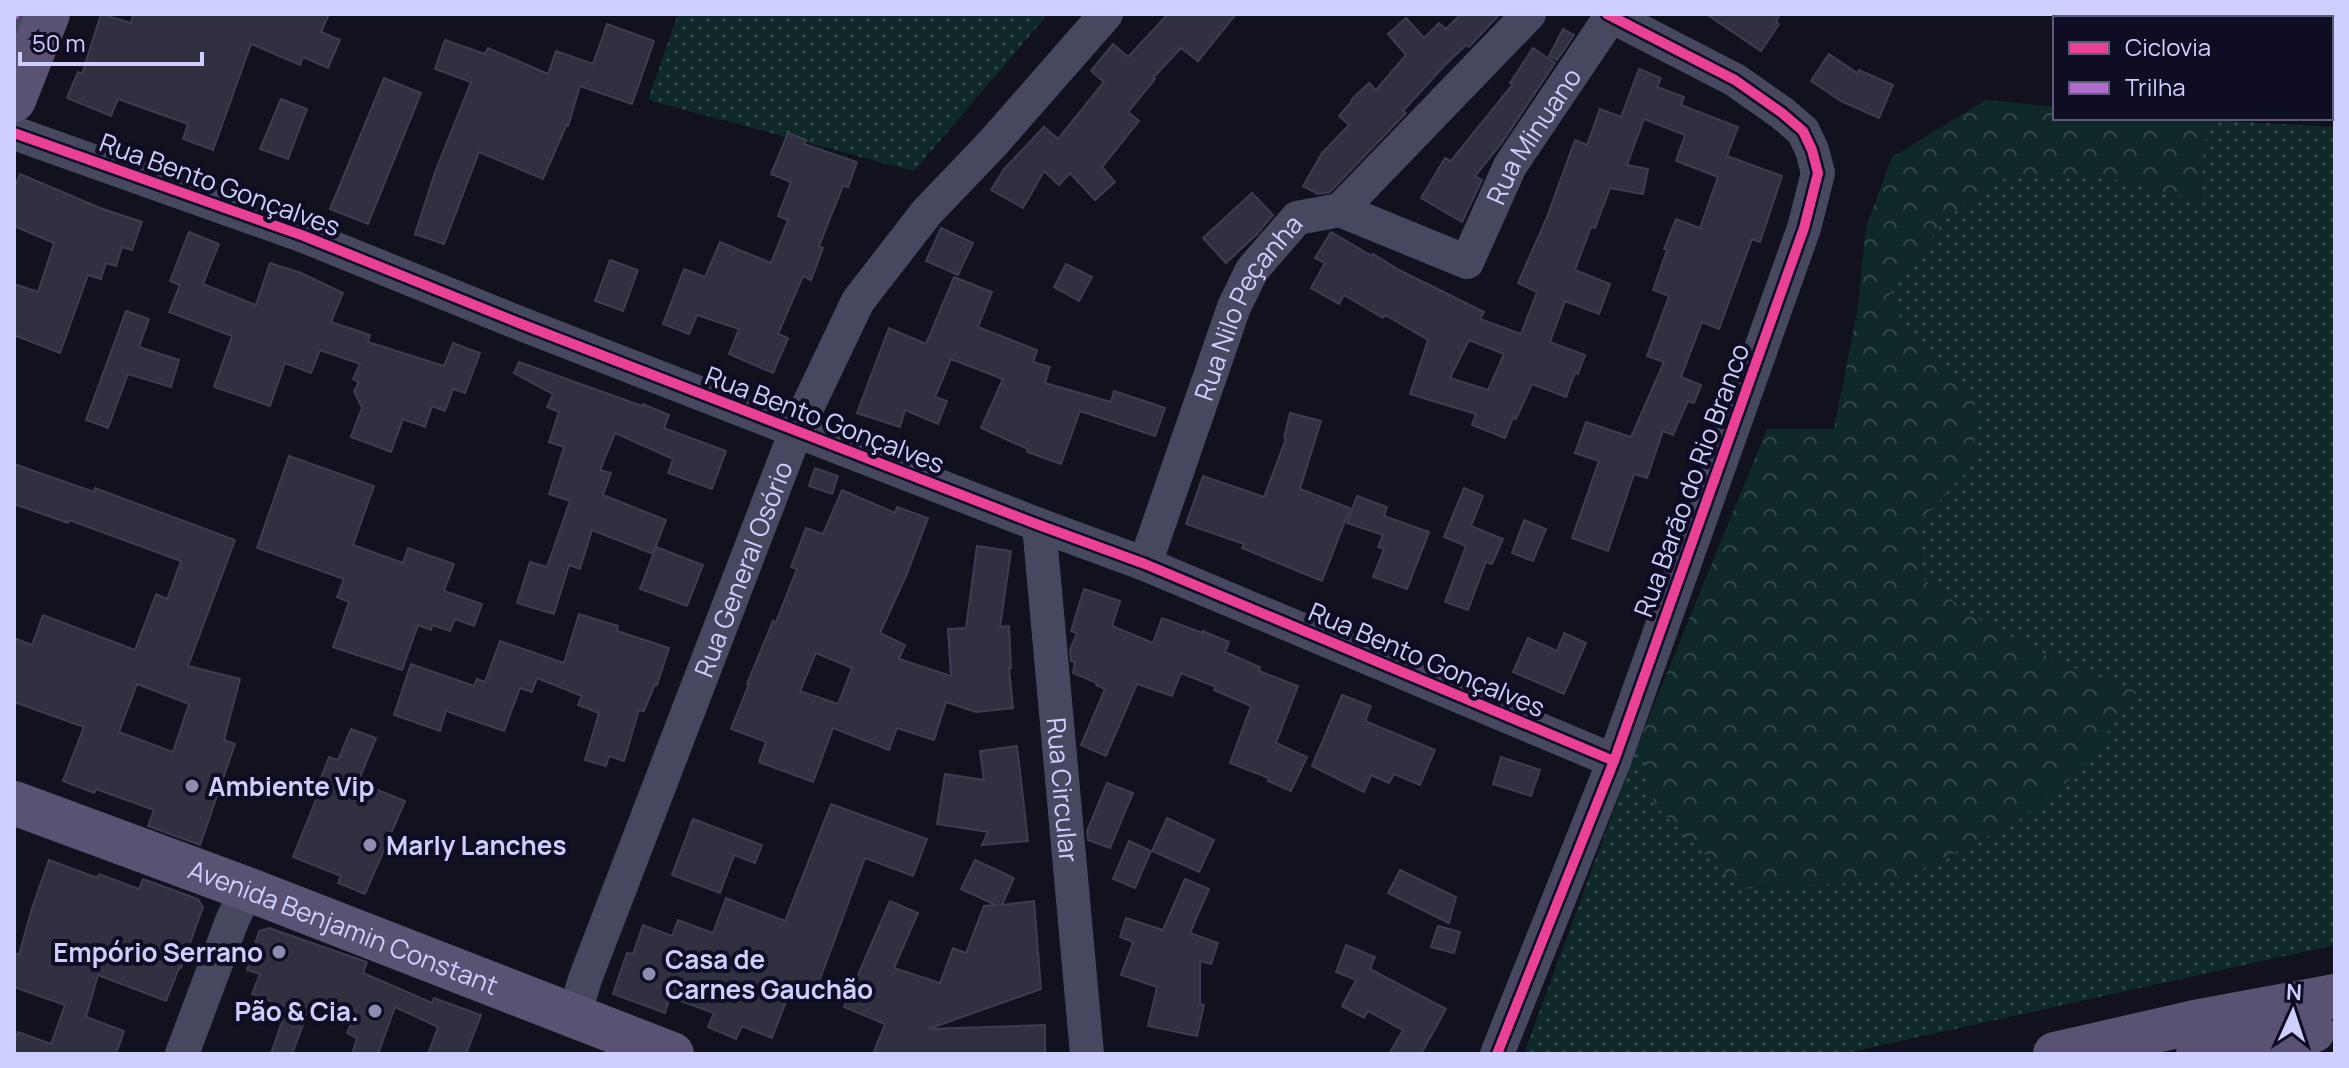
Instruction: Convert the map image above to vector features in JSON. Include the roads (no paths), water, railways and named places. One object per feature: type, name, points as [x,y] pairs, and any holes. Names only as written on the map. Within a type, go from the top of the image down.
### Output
[{"type":"main road","points":[[14,100],[48,14]]},
{"type":"main road","name":"Avenida Benjamin Constant","points":[[14,803],[247,889],[672,1054]]},
{"type":"main road","points":[[2198,1046],[2335,996]]},
{"type":"main road","points":[[2055,1054],[2198,1046],[2335,1026]]},
{"type":"street","name":"Rua General Osório","points":[[574,1016],[591,964],[796,431],[858,301],[927,212],[993,143],[1106,14]]},
{"type":"street","name":"Rua Nilo Peçanha","points":[[1145,564],[1234,307],[1252,270],[1297,218],[1340,210],[1529,14]]},
{"type":"street","name":"Rua Minuano","points":[[1340,210],[1467,262],[1510,166],[1609,15]]},
{"type":"street","name":"Rua Barão do Rio Branco","points":[[1497,1054],[1614,761],[1804,228],[1818,173],[1803,131],[1782,113],[1735,80],[1609,15]]},
{"type":"street","name":"Rua Bento Gonçalves","points":[[14,133],[304,236],[796,431],[1145,564],[1614,761]]},
{"type":"street","name":"Rua Circular","points":[[1039,525],[1087,1054]]},
{"type":"street","points":[[182,1054],[247,889]]},
{"type":"place","name":"Ambiente Vip","points":[[192,786]]},
{"type":"place","name":"Marly Lanches","points":[[370,845]]},
{"type":"place","name":"Empório Serrano","points":[[279,952]]},
{"type":"place","name":"Casa de Carnes Gauchão","points":[[649,974]]},
{"type":"place","name":"Pão & Cia.","points":[[375,1011]]}]
